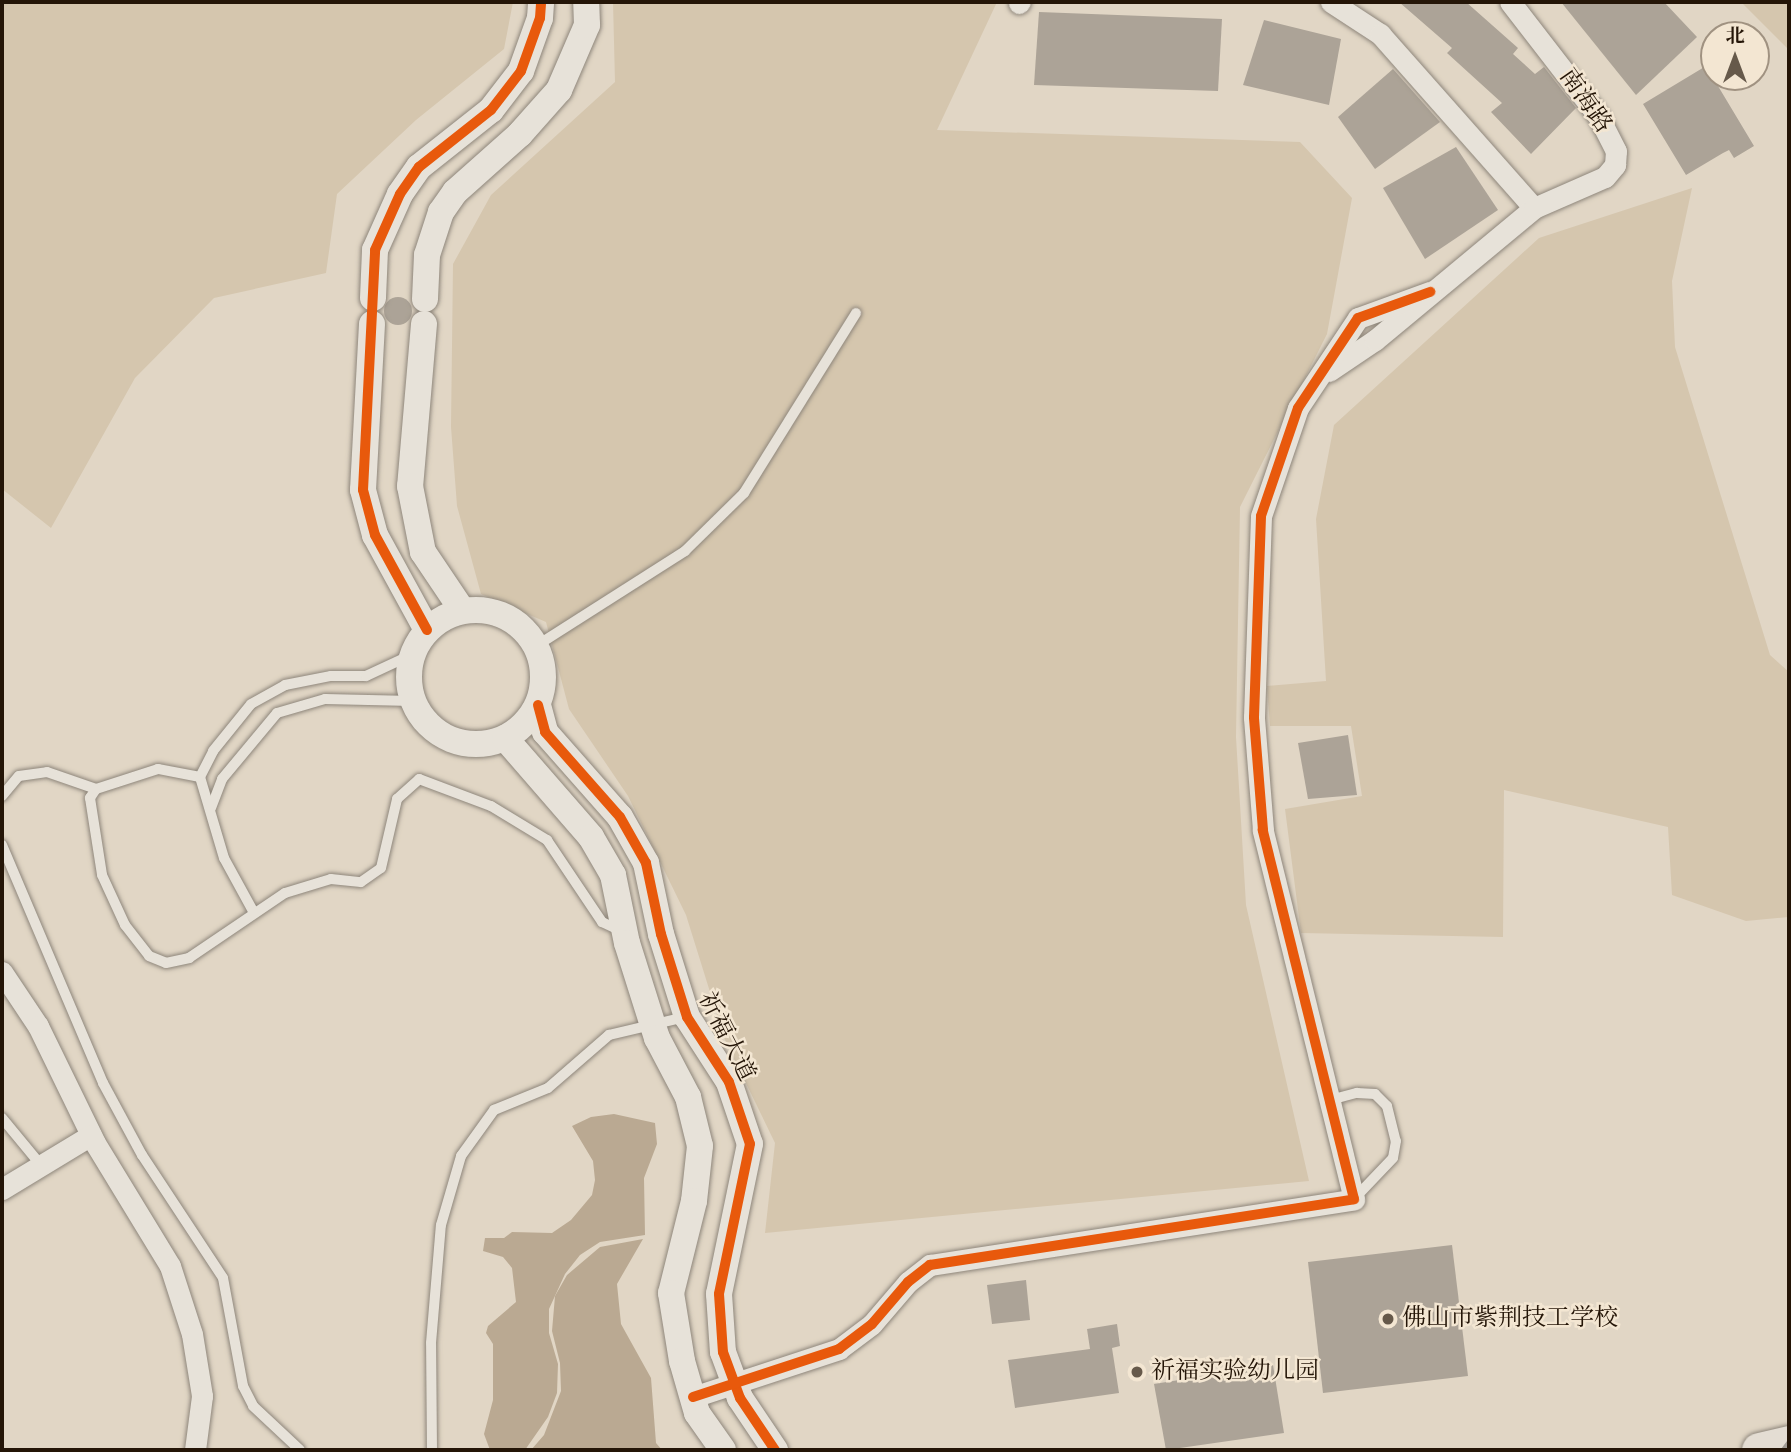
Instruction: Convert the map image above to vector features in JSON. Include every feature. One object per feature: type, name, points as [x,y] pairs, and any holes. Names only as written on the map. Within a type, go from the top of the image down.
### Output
[{"type":"highway","points":[[1759,1450],[1789,1443]]},
{"type":"street","points":[[427,630],[375,535],[363,490],[376,250],[400,194],[419,167],[491,110],[521,71],[540,18],[541,2]]},
{"type":"street","points":[[462,610],[423,552],[411,498],[427,255],[441,212],[455,192],[520,134],[559,90],[587,25],[586,2]]},
{"type":"street","points":[[1331,2],[1380,34],[1534,208]]},
{"type":"street","name":"南海路","points":[[1329,1100],[1263,830],[1254,717],[1261,516],[1298,408],[1321,376],[1375,340],[1534,208],[1605,177],[1615,165],[1616,151],[1599,117],[1510,2]]},
{"type":"street","points":[[462,610],[486,610],[515,621],[536,646],[544,682],[538,705],[524,724],[505,738],[467,744],[444,737],[426,723],[412,701],[408,679],[411,655],[427,630],[462,610]]},
{"type":"street","name":"祈福大道","points":[[538,705],[545,732],[620,817],[646,863],[661,934],[687,1017],[729,1082],[750,1143],[719,1294],[723,1352],[734,1383],[775,1450]]},
{"type":"street","points":[[505,738],[591,837],[614,876],[625,933],[653,1025],[688,1097],[700,1146],[694,1201],[671,1293],[697,1413],[723,1450]]},
{"type":"street","points":[[2,972],[38,1026],[91,1135],[170,1266],[192,1334],[202,1396],[195,1450]]},
{"type":"street","points":[[692,1397],[839,1349],[872,1324],[908,1282],[930,1265],[1354,1199],[1329,1100]]},
{"type":"street","points":[[2,1189],[91,1135]]},
{"type":"lane","points":[[536,646],[685,551],[744,493],[856,313]]},
{"type":"lane","points":[[253,911],[224,858],[200,777],[229,727],[251,704],[285,684],[331,676],[366,676],[411,655]]},
{"type":"lane","points":[[211,808],[222,779],[277,713],[325,699],[412,701]]},
{"type":"lane","points":[[2,796],[19,776],[47,772],[96,789],[158,769],[200,777]]},
{"type":"lane","points":[[96,789],[90,798],[90,819],[102,875],[125,925],[149,956],[166,963],[189,957],[253,911],[285,892],[331,879],[361,882],[382,868],[397,799],[419,779],[491,806],[547,840],[602,922],[625,933]]},
{"type":"lane","points":[[2,845],[103,1083],[142,1155],[223,1278],[243,1386],[253,1406],[300,1450]]},
{"type":"lane","points":[[432,1450],[431,1343],[441,1225],[461,1156],[494,1110],[548,1087],[610,1035],[687,1017]]},
{"type":"lane","points":[[1329,1100],[1357,1093],[1375,1094],[1387,1106],[1396,1141],[1393,1158],[1354,1199]]},
{"type":"lane","points":[[2,1118],[40,1164]]},
{"type":"shaded area","points":[[2,2],[513,2],[504,49],[416,120],[337,194],[326,273],[214,298],[135,378],[51,528],[2,489]]},
{"type":"shaded area","points":[[613,2],[997,2],[937,130],[1300,142],[1352,198],[1327,334],[1240,507],[1236,737],[1246,905],[1309,1181],[765,1233],[775,1143],[725,1040],[686,915],[628,796],[569,709],[546,622],[481,594],[457,506],[451,427],[453,264],[491,195],[615,82]]},
{"type":"shaded area","points":[[1741,2],[1789,2],[1789,50],[1770,31],[1770,21],[1760,21]]},
{"type":"shaded area","points":[[1692,188],[1672,281],[1675,347],[1770,655],[1789,672],[1789,917],[1746,921],[1672,895],[1668,827],[1504,790],[1503,937],[1301,933],[1285,809],[1362,796],[1351,726],[1270,726],[1267,686],[1326,681],[1316,519],[1334,425],[1539,238]]},
{"type":"shaded area","points":[[614,1114],[655,1123],[657,1144],[644,1178],[645,1235],[600,1242],[580,1255],[565,1274],[549,1309],[549,1333],[558,1364],[557,1393],[548,1417],[525,1450],[490,1450],[484,1434],[493,1400],[493,1344],[486,1333],[488,1326],[516,1302],[512,1268],[503,1257],[483,1251],[485,1238],[504,1238],[512,1232],[552,1233],[571,1220],[592,1195],[595,1180],[593,1161],[572,1126],[591,1117]]},
{"type":"shaded area","points":[[643,1239],[617,1284],[621,1324],[651,1378],[656,1443],[662,1450],[531,1450],[544,1435],[561,1391],[560,1363],[552,1331],[555,1296],[567,1275],[600,1247]]},
{"type":"building","points":[[1399,2],[1466,2],[1518,48],[1513,54],[1535,74],[1544,67],[1576,108],[1531,154],[1491,112],[1502,103],[1447,53],[1452,48]]},
{"type":"building","points":[[1561,2],[1664,2],[1697,37],[1636,95]]},
{"type":"building","points":[[1039,12],[1222,19],[1218,91],[1034,85]]},
{"type":"building","points":[[1264,20],[1341,39],[1329,105],[1243,85]]},
{"type":"building","points":[[1393,69],[1440,122],[1375,169],[1338,117]]},
{"type":"building","points":[[1700,70],[1700,91],[1721,91],[1754,146],[1734,158],[1729,150],[1686,175],[1643,104]]},
{"type":"building","points":[[1456,147],[1498,210],[1425,259],[1383,188]]},
{"type":"building","points":[[398,297],[408,301],[412,311],[408,321],[398,325],[388,321],[384,311],[388,301]]},
{"type":"building","points":[[1348,735],[1357,795],[1308,799],[1298,743]]},
{"type":"building","name":"佛山市紫荆技工学校","points":[[1452,1245],[1468,1376],[1323,1393],[1308,1262]]},
{"type":"building","points":[[1026,1280],[1030,1320],[992,1324],[987,1285]]},
{"type":"building","points":[[1117,1324],[1120,1346],[1112,1348],[1119,1393],[1015,1408],[1008,1360],[1090,1349],[1087,1329]]},
{"type":"building","points":[[1273,1365],[1284,1433],[1166,1450],[1154,1384]]},
{"type":"railway","points":[[1783,1450],[1789,1442]]},
{"type":"cycle path","points":[[427,630],[375,535],[363,490],[375,250],[400,194],[419,167],[491,110],[521,71],[540,18],[541,2]]},
{"type":"cycle path","points":[[693,1397],[839,1349],[872,1324],[908,1282],[930,1265],[1354,1199],[1263,830],[1254,717],[1261,516],[1298,408],[1358,318],[1430,292]]},
{"type":"cycle path","points":[[538,705],[545,732],[620,817],[646,863],[661,934],[687,1017],[729,1082],[750,1144],[719,1294],[723,1352],[740,1398],[775,1450]]},
{"type":"place","name":"佛山市紫荆技工学校","points":[[1388,1319]]},
{"type":"place","name":"祈福实验幼儿园","points":[[1137,1372]]}]
